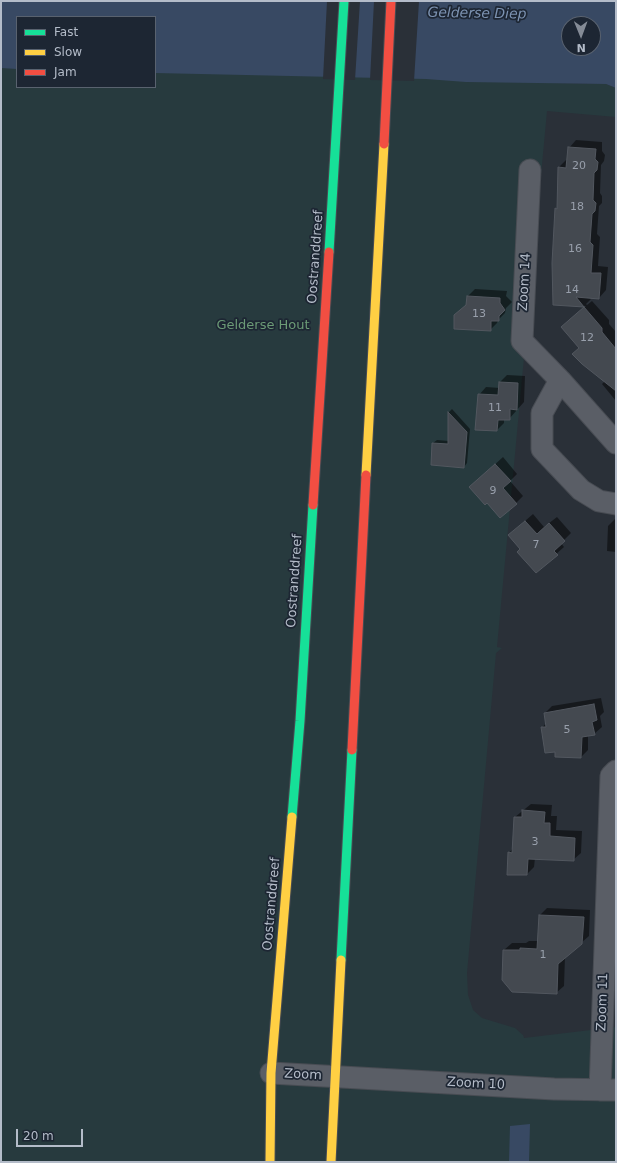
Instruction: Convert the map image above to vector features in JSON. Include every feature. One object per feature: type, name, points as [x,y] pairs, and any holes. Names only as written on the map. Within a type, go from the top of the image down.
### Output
[{"type":"main road","name":"Oostranddreef","points":[[270,1162],[271,1073],[300,721],[344,1]]},
{"type":"main road","points":[[332,1162],[335,1076],[391,1]]},
{"type":"street","name":"Zoom 14","points":[[530,170],[522,341],[560,380],[616,443]]},
{"type":"street","points":[[560,380],[542,413],[542,449],[581,490],[599,501],[616,504]]},
{"type":"street","name":"Zoom 11","points":[[608,1090],[611,776],[616,771]]},
{"type":"street","name":"Zoom","points":[[271,1073],[335,1076]]},
{"type":"street","name":"Zoom 10","points":[[335,1076],[608,1090]]},
{"type":"green space","name":"Gelderse Hout","points":[[1,47],[16,48],[16,88],[156,88],[156,56],[550,83],[606,84],[616,88],[616,117],[547,111],[497,647],[502,648],[496,653],[467,973],[468,995],[473,1010],[482,1018],[515,1028],[523,1035],[524,1038],[616,1027],[616,1162],[1,1162]]},
{"type":"water","name":"Gelderse Diep","points":[[1,1],[616,1],[616,88],[606,84],[466,82],[426,79],[156,73],[156,16],[16,16],[16,69],[1,68]]},
{"type":"water","points":[[530,1124],[529,1162],[509,1162],[510,1126]]},
{"type":"pier","points":[[327,1],[360,1],[355,80],[323,79]]},
{"type":"pier","points":[[374,1],[419,1],[414,81],[370,80]]},
{"type":"building","points":[[568,147],[596,149],[595,159],[598,162],[597,170],[594,173],[593,200],[596,203],[595,211],[592,214],[590,242],[593,245],[591,273],[601,273],[599,299],[576,297],[584,307],[553,305],[552,263],[555,208],[557,209],[558,167],[566,168]]},
{"type":"building","points":[[467,296],[500,298],[500,303],[505,310],[499,316],[499,321],[491,321],[491,331],[454,329],[454,315],[466,305]]},
{"type":"building","points":[[584,307],[602,328],[602,332],[616,349],[616,391],[582,364],[572,354],[579,348],[561,327]]},
{"type":"building","points":[[499,382],[518,383],[517,410],[510,409],[510,420],[498,420],[497,431],[475,430],[478,394],[498,395]]},
{"type":"building","points":[[448,412],[467,432],[464,468],[431,465],[432,443],[448,444]]},
{"type":"building","points":[[495,464],[511,481],[503,488],[517,504],[500,518],[487,503],[485,505],[469,487]]},
{"type":"building","points":[[525,521],[537,534],[549,523],[565,541],[554,551],[558,555],[536,573],[517,552],[520,549],[508,535]]},
{"type":"building","points":[[594,704],[597,720],[592,722],[595,735],[582,737],[581,758],[555,757],[555,752],[545,753],[541,727],[546,727],[544,713]]},
{"type":"building","points":[[522,810],[545,812],[544,823],[550,823],[550,836],[575,838],[574,861],[528,859],[527,875],[507,875],[508,852],[512,853],[514,817],[522,817]]},
{"type":"building","points":[[539,915],[584,917],[582,944],[558,964],[557,994],[512,992],[502,980],[503,950],[520,950],[520,948],[537,949]]},
{"type":"traffic: fast","points":[[329,252],[344,1]]},
{"type":"traffic: fast","points":[[292,817],[300,721],[313,505]]},
{"type":"traffic: fast","points":[[341,960],[352,750]]},
{"type":"traffic: slow","points":[[366,475],[384,144]]},
{"type":"traffic: slow","points":[[270,1162],[271,1073],[292,817]]},
{"type":"traffic: slow","points":[[331,1162],[341,960]]},
{"type":"traffic: jam","points":[[384,144],[391,1]]},
{"type":"traffic: jam","points":[[313,505],[329,252]]},
{"type":"traffic: jam","points":[[352,750],[366,475]]}]
